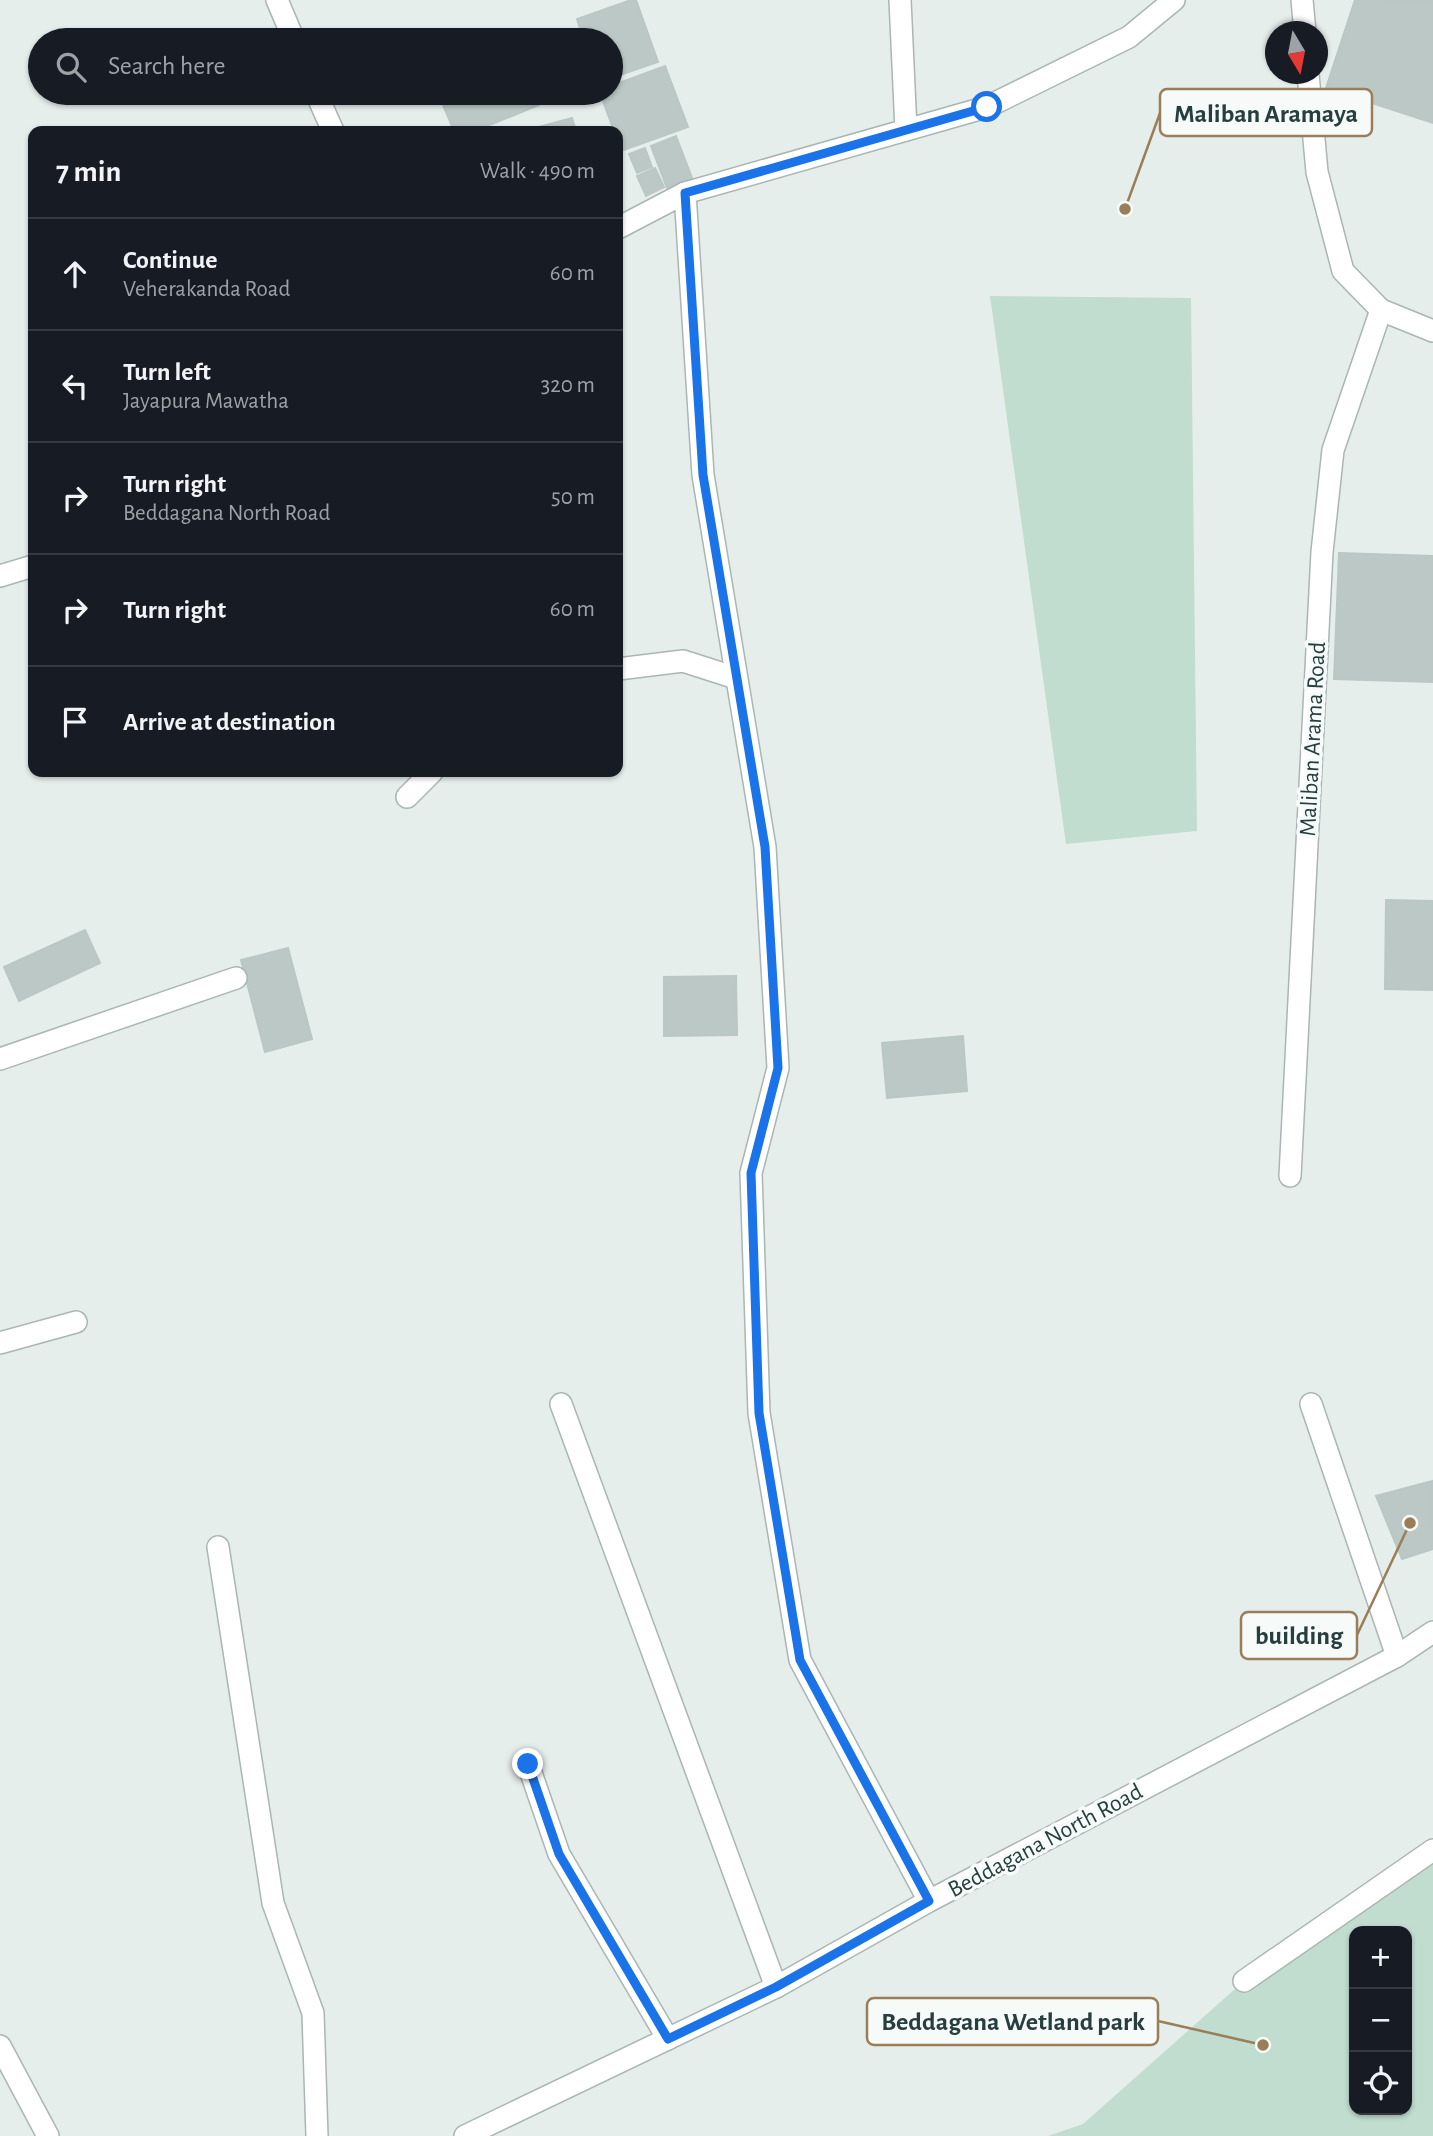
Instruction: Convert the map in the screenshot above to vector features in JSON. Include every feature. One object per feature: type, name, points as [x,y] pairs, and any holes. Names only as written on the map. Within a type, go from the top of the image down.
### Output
[{"type":"street","points":[[276,0],[289,28]]},
{"type":"street","points":[[900,0],[906,130]]},
{"type":"street","points":[[623,225],[685,193],[987,107],[1129,37],[1174,0]]},
{"type":"street","points":[[1302,0],[1304,21]]},
{"type":"street","points":[[1309,84],[1317,172],[1343,271],[1381,310],[1433,331]]},
{"type":"street","points":[[321,105],[331,126]]},
{"type":"street","points":[[685,193],[703,475],[765,847],[778,1068],[751,1173],[759,1413],[800,1660],[929,1901]]},
{"type":"street","name":"Maliban Arama Road","points":[[1290,1176],[1322,552],[1333,450],[1381,310]]},
{"type":"street","points":[[0,576],[28,568]]},
{"type":"street","points":[[623,668],[683,661],[736,678]]},
{"type":"street","points":[[407,797],[427,777]]},
{"type":"street","points":[[0,1059],[236,978]]},
{"type":"street","points":[[0,1343],[76,1322]]},
{"type":"street","points":[[561,1404],[776,1987]]},
{"type":"street","points":[[1311,1404],[1397,1656]]},
{"type":"street","points":[[218,1547],[273,1903],[313,2013],[317,2136]]},
{"type":"street","name":"Beddagana North Road","points":[[465,2136],[776,1987],[929,1901],[1397,1656],[1433,1632]]},
{"type":"street","points":[[528,1764],[559,1854],[668,2039]]},
{"type":"street","points":[[1244,1981],[1433,1850]]},
{"type":"street","points":[[0,2046],[48,2136]]},
{"type":"green space","points":[[990,296],[1191,298],[1197,831],[1066,844]]},
{"type":"green space","points":[[1433,1850],[1433,2136],[1048,2136],[1083,2124],[1244,1981]]},
{"type":"building","points":[[636,0],[658,62],[623,74],[623,28],[580,28],[577,19]]},
{"type":"building","points":[[1355,0],[1433,1],[1433,123],[1326,88]]},
{"type":"building","points":[[665,66],[688,127],[623,150],[623,126],[612,126],[604,105],[623,105],[623,82]]},
{"type":"building","points":[[443,105],[539,105],[487,126],[452,126]]},
{"type":"building","points":[[572,118],[574,126],[543,126]]},
{"type":"building","points":[[676,136],[692,178],[667,188],[651,146]]},
{"type":"building","points":[[645,148],[652,167],[637,173],[629,154]]},
{"type":"building","points":[[655,168],[664,187],[646,196],[637,176]]},
{"type":"building","points":[[1339,553],[1433,556],[1433,682],[1334,679]]},
{"type":"building","points":[[1386,900],[1433,901],[1433,990],[1385,989]]},
{"type":"building","points":[[85,930],[100,963],[19,1001],[4,967]]},
{"type":"building","points":[[288,948],[312,1039],[265,1052],[241,960]]},
{"type":"building","points":[[736,976],[737,1035],[664,1036],[664,977]]},
{"type":"building","points":[[963,1036],[967,1091],[887,1098],[882,1043]]},
{"type":"building","points":[[1432,1481],[1433,1549],[1402,1559],[1376,1496]]},
{"type":"place","name":"Maliban Aramaya","points":[[1125,209]]},
{"type":"place","name":"building","points":[[1410,1523]]},
{"type":"place","name":"Beddagana Wetland park","points":[[1263,2045]]},
{"type":"route","points":[[528,1764],[559,1854],[668,2039],[776,1987],[929,1901],[800,1660],[759,1413],[751,1173],[778,1068],[765,847],[703,475],[685,193],[987,107]]}]
